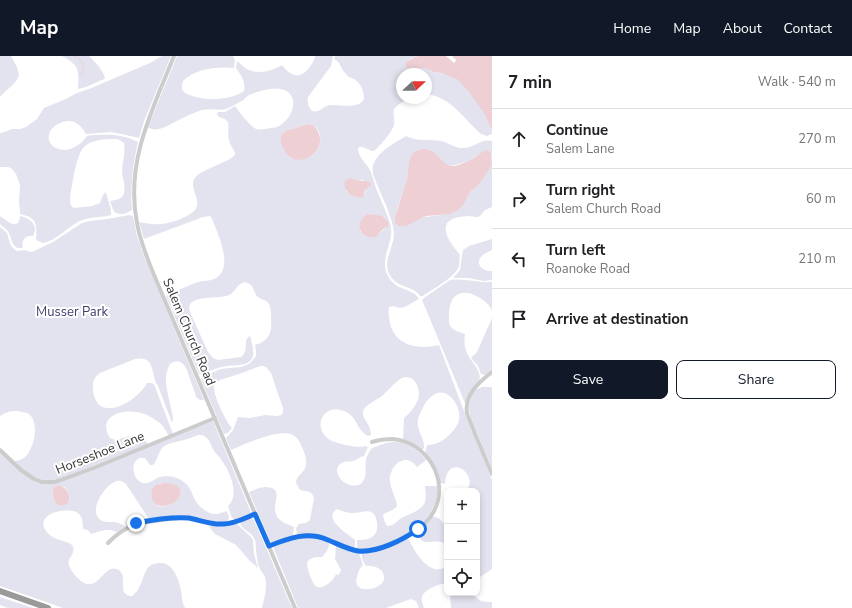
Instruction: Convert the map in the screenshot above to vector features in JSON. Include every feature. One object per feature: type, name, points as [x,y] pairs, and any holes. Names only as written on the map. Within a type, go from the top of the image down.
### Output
[{"type":"highway","points":[[0,591],[48,608]]},
{"type":"street","name":"Salem Church Road","points":[[174,56],[147,122],[141,141],[135,172],[134,194],[139,235],[295,608]]},
{"type":"street","points":[[492,372],[478,384],[473,391],[469,398],[467,408],[469,418],[492,474]]},
{"type":"street","name":"Horseshoe Lane","points":[[0,450],[21,470],[34,479],[44,483],[54,482],[96,467],[215,418]]},
{"type":"street","points":[[269,546],[296,536],[312,536],[322,538],[350,549],[368,551],[380,548],[396,541],[415,532],[423,525],[434,511],[439,495],[439,484],[431,462],[417,448],[403,441],[390,439],[372,442]]},
{"type":"street","points":[[108,543],[125,528],[140,522],[182,518],[214,524],[223,524],[234,522],[255,514]]},
{"type":"green space","points":[[0,56],[11,56],[17,67],[19,75],[14,84],[0,97]]},
{"type":"green space","points":[[62,56],[89,56],[101,69],[105,78],[78,89],[77,69],[72,62]]},
{"type":"green space","points":[[162,56],[171,56],[144,121],[139,138],[111,132],[86,134],[77,123],[70,121],[56,125],[51,130],[49,136],[51,144],[57,149],[61,150],[75,147],[90,135],[117,136],[138,142],[132,176],[132,210],[123,214],[117,214],[114,211],[110,201],[121,198],[124,192],[122,172],[125,150],[124,143],[120,140],[114,139],[98,140],[86,145],[81,151],[75,171],[70,204],[74,208],[92,206],[100,203],[106,192],[111,209],[111,215],[84,219],[53,239],[43,243],[38,241],[36,239],[36,225],[33,219],[20,214],[20,185],[16,174],[11,168],[0,167],[0,133],[26,127],[37,119],[44,108],[150,63]]},
{"type":"green space","points":[[177,56],[233,56],[235,60],[234,68],[207,69],[193,74],[183,81],[182,89],[185,93],[206,99],[217,99],[237,95],[244,91],[244,82],[236,68],[237,61],[251,71],[265,72],[282,65],[288,72],[299,75],[306,72],[315,56],[333,56],[331,66],[308,97],[308,104],[312,111],[315,112],[328,105],[349,106],[358,104],[364,99],[363,90],[360,85],[344,72],[338,62],[334,59],[335,56],[418,56],[406,62],[408,68],[396,68],[396,104],[400,104],[394,109],[394,125],[391,131],[374,151],[361,147],[358,149],[361,158],[370,170],[391,228],[385,264],[388,276],[394,284],[414,294],[419,299],[401,308],[393,306],[389,307],[389,319],[393,331],[397,337],[409,344],[424,347],[439,345],[492,480],[492,569],[480,577],[480,488],[468,488],[470,482],[468,477],[461,468],[456,467],[451,469],[447,474],[445,484],[440,483],[433,464],[425,453],[427,445],[443,440],[449,436],[457,426],[459,415],[458,410],[450,396],[445,393],[435,394],[431,397],[426,402],[418,419],[419,431],[424,444],[424,448],[422,450],[403,439],[404,418],[414,407],[419,397],[417,385],[413,379],[409,377],[399,380],[364,410],[363,416],[369,426],[371,435],[368,436],[364,434],[352,416],[340,410],[334,409],[328,411],[321,420],[322,432],[327,438],[345,445],[368,447],[364,456],[352,461],[344,462],[339,465],[337,469],[340,478],[349,485],[355,486],[361,484],[366,474],[366,459],[369,452],[372,448],[385,443],[398,442],[410,446],[426,459],[417,467],[412,462],[407,460],[398,462],[394,466],[390,476],[390,482],[397,506],[383,515],[387,526],[393,525],[401,518],[422,507],[426,497],[425,486],[437,486],[437,496],[430,513],[418,527],[402,537],[381,546],[367,549],[357,549],[357,540],[372,537],[376,531],[376,517],[369,511],[350,513],[337,509],[333,513],[332,517],[334,522],[355,540],[355,546],[353,548],[320,535],[297,534],[296,528],[299,524],[306,523],[310,520],[314,498],[310,492],[300,490],[296,483],[297,478],[305,468],[306,463],[301,445],[293,435],[287,433],[271,435],[231,450],[226,438],[233,430],[238,417],[250,418],[265,415],[277,416],[283,413],[283,408],[271,373],[266,367],[260,366],[220,380],[214,384],[215,394],[226,419],[232,428],[228,433],[224,434],[201,379],[204,376],[221,369],[241,367],[249,364],[253,360],[256,356],[255,345],[267,338],[271,330],[271,308],[268,302],[257,297],[251,285],[245,282],[240,284],[229,295],[204,298],[192,302],[190,312],[208,352],[213,358],[218,360],[241,357],[245,351],[246,340],[250,336],[253,346],[252,359],[249,362],[214,369],[203,374],[199,374],[166,296],[172,292],[198,282],[216,278],[221,273],[224,266],[224,258],[218,233],[210,216],[203,217],[144,239],[139,222],[155,224],[169,223],[187,216],[195,210],[197,200],[193,185],[194,179],[197,175],[233,157],[235,154],[229,140],[228,122],[219,117],[217,114],[218,112],[225,112],[235,106],[256,129],[274,128],[281,125],[291,113],[293,108],[292,98],[290,94],[281,89],[264,90],[249,95],[226,109],[202,110],[163,128],[148,127]],"holes":[[[307,124],[313,125],[318,129],[320,135],[320,142],[314,154],[307,158],[298,159],[289,156],[285,152],[281,142],[282,134]],[[351,178],[359,181],[364,180],[366,189],[365,196],[350,194],[346,191]],[[368,214],[374,216],[384,216],[389,223],[378,235],[366,235],[360,231],[362,221]]]},
{"type":"green space","points":[[432,72],[443,73],[458,80],[474,97],[488,121],[492,134],[487,136],[481,134],[450,104],[432,95]]},
{"type":"green space","points":[[406,136],[419,140],[441,141],[462,148],[488,140],[492,141],[492,159],[490,151],[487,150],[469,161],[451,166],[445,164],[437,155],[422,149],[414,152],[397,209],[395,220],[397,225],[403,226],[425,217],[448,214],[456,211],[464,204],[470,192],[479,185],[492,163],[492,207],[485,210],[480,216],[458,217],[447,223],[447,236],[451,244],[460,255],[459,266],[456,272],[448,279],[423,296],[420,296],[413,290],[400,285],[392,279],[389,274],[387,264],[394,235],[393,227],[386,205],[373,174],[373,168],[378,156]]},
{"type":"green space","name":"Musser Park","points":[[129,215],[133,216],[137,236],[144,256],[204,400],[200,400],[196,397],[186,368],[179,362],[170,364],[166,374],[166,386],[173,416],[172,423],[156,382],[152,367],[147,360],[135,359],[100,373],[94,380],[93,391],[97,403],[103,407],[109,408],[122,405],[140,393],[147,383],[154,384],[173,434],[169,436],[160,423],[143,413],[130,411],[118,413],[108,420],[106,425],[110,438],[116,440],[129,436],[138,440],[145,440],[148,444],[63,478],[44,482],[34,478],[14,462],[24,458],[31,448],[35,429],[32,418],[28,413],[17,411],[8,412],[0,416],[0,227],[7,233],[13,248],[17,251],[25,250],[32,252],[53,242],[82,223]]},
{"type":"green space","points":[[0,216],[12,224],[15,224],[19,221],[20,216],[27,218],[34,225],[35,232],[33,236],[28,236],[25,238],[23,247],[17,248],[13,244],[8,231],[0,224]]},
{"type":"green space","points":[[492,239],[492,250],[482,256],[479,263],[484,269],[492,271],[492,280],[484,281],[468,278],[453,278],[460,270],[463,250],[469,246]]},
{"type":"green space","points":[[450,280],[492,282],[492,311],[484,300],[468,293],[458,294],[451,302],[449,324],[454,330],[465,334],[464,344],[466,351],[478,370],[480,377],[466,403],[422,300]]},
{"type":"green space","points":[[492,318],[492,371],[485,375],[481,374],[478,366],[471,358],[477,352]]},
{"type":"green space","points":[[482,387],[492,387],[492,469],[469,410],[469,403],[475,390]]},
{"type":"green space","points":[[213,421],[251,513],[234,520],[231,516],[228,506],[232,502],[233,496],[231,477],[209,441],[202,435],[166,445],[161,449],[153,465],[150,465],[145,458],[139,458],[135,461],[133,468],[134,474],[140,482],[147,483],[157,478],[164,477],[178,478],[191,490],[199,506],[215,514],[227,511],[229,517],[228,522],[217,522],[184,516],[149,519],[126,484],[122,481],[118,481],[113,483],[105,490],[98,501],[96,511],[97,516],[102,521],[121,524],[125,527],[116,532],[107,530],[91,534],[88,530],[83,529],[82,519],[79,514],[69,511],[55,512],[49,515],[43,524],[49,535],[73,546],[73,553],[69,561],[70,568],[82,582],[89,584],[95,583],[109,570],[114,569],[120,571],[122,574],[124,593],[132,596],[139,588],[145,572],[151,565],[165,563],[175,572],[185,608],[63,608],[0,586],[0,452],[20,471],[49,484]],"holes":[[[162,483],[176,486],[180,490],[181,494],[174,502],[167,506],[157,505],[151,494],[153,489]],[[58,485],[65,487],[69,494],[67,504],[63,505],[55,501],[53,496],[53,488]]]},
{"type":"green space","points":[[265,487],[275,490],[275,510],[277,517],[294,527],[293,535],[272,543],[249,492]]},
{"type":"green space","points":[[433,516],[440,519],[444,524],[444,543],[424,542],[416,533]]},
{"type":"green space","points":[[251,518],[254,520],[292,608],[262,608],[266,588],[265,577],[258,564],[255,540],[251,534],[242,527],[240,522]]},
{"type":"green space","points":[[236,523],[252,538],[258,568],[236,545],[215,534],[210,528],[211,525],[224,526]]},
{"type":"green space","points":[[296,538],[317,538],[330,543],[327,551],[322,557],[311,558],[307,563],[311,578],[317,587],[322,587],[328,584],[336,574],[338,575],[340,573],[341,570],[335,559],[336,546],[359,553],[363,565],[357,577],[356,583],[359,587],[368,589],[379,586],[384,579],[383,573],[378,568],[366,566],[362,560],[362,553],[380,549],[408,538],[418,556],[428,566],[434,569],[444,567],[444,584],[431,588],[423,594],[422,601],[424,608],[419,608],[416,601],[411,599],[386,608],[298,608],[273,547]]},
{"type":"green space","points":[[450,596],[475,596],[486,602],[492,602],[492,608],[451,608]]},
{"type":"green space","points":[[0,597],[33,608],[8,608],[0,605]]},
{"type":"shaded area","points":[[418,56],[446,56],[454,63],[456,60],[452,56],[492,56],[492,131],[484,113],[469,92],[458,80],[442,73],[433,72],[432,68],[407,68],[405,64],[407,61]]},
{"type":"shaded area","points":[[307,124],[313,125],[319,133],[320,142],[312,155],[305,159],[297,160],[290,157],[284,150],[281,135],[286,131]]},
{"type":"shaded area","points":[[422,149],[432,151],[450,166],[462,164],[487,150],[490,151],[492,163],[479,185],[470,192],[464,204],[458,210],[450,214],[426,216],[406,226],[398,226],[395,223],[395,217],[407,179],[410,158],[414,152]]},
{"type":"shaded area","points":[[351,178],[371,183],[371,185],[365,190],[364,197],[353,196],[347,191],[345,188],[345,181]]},
{"type":"shaded area","points":[[367,214],[383,216],[389,222],[388,226],[376,237],[366,236],[360,230],[360,222]]},
{"type":"shaded area","points":[[164,483],[172,484],[178,487],[180,494],[178,499],[174,502],[161,506],[153,501],[151,495],[156,485]]},
{"type":"shaded area","points":[[58,485],[64,487],[69,494],[68,503],[61,506],[56,503],[53,496],[53,488]]},
{"type":"waterway","points":[[74,56],[83,64],[81,76]]},
{"type":"route","points":[[136,523],[182,518],[214,524],[223,524],[234,522],[255,514],[269,546],[296,536],[304,535],[317,536],[341,546],[360,551],[380,548],[418,529]]}]
